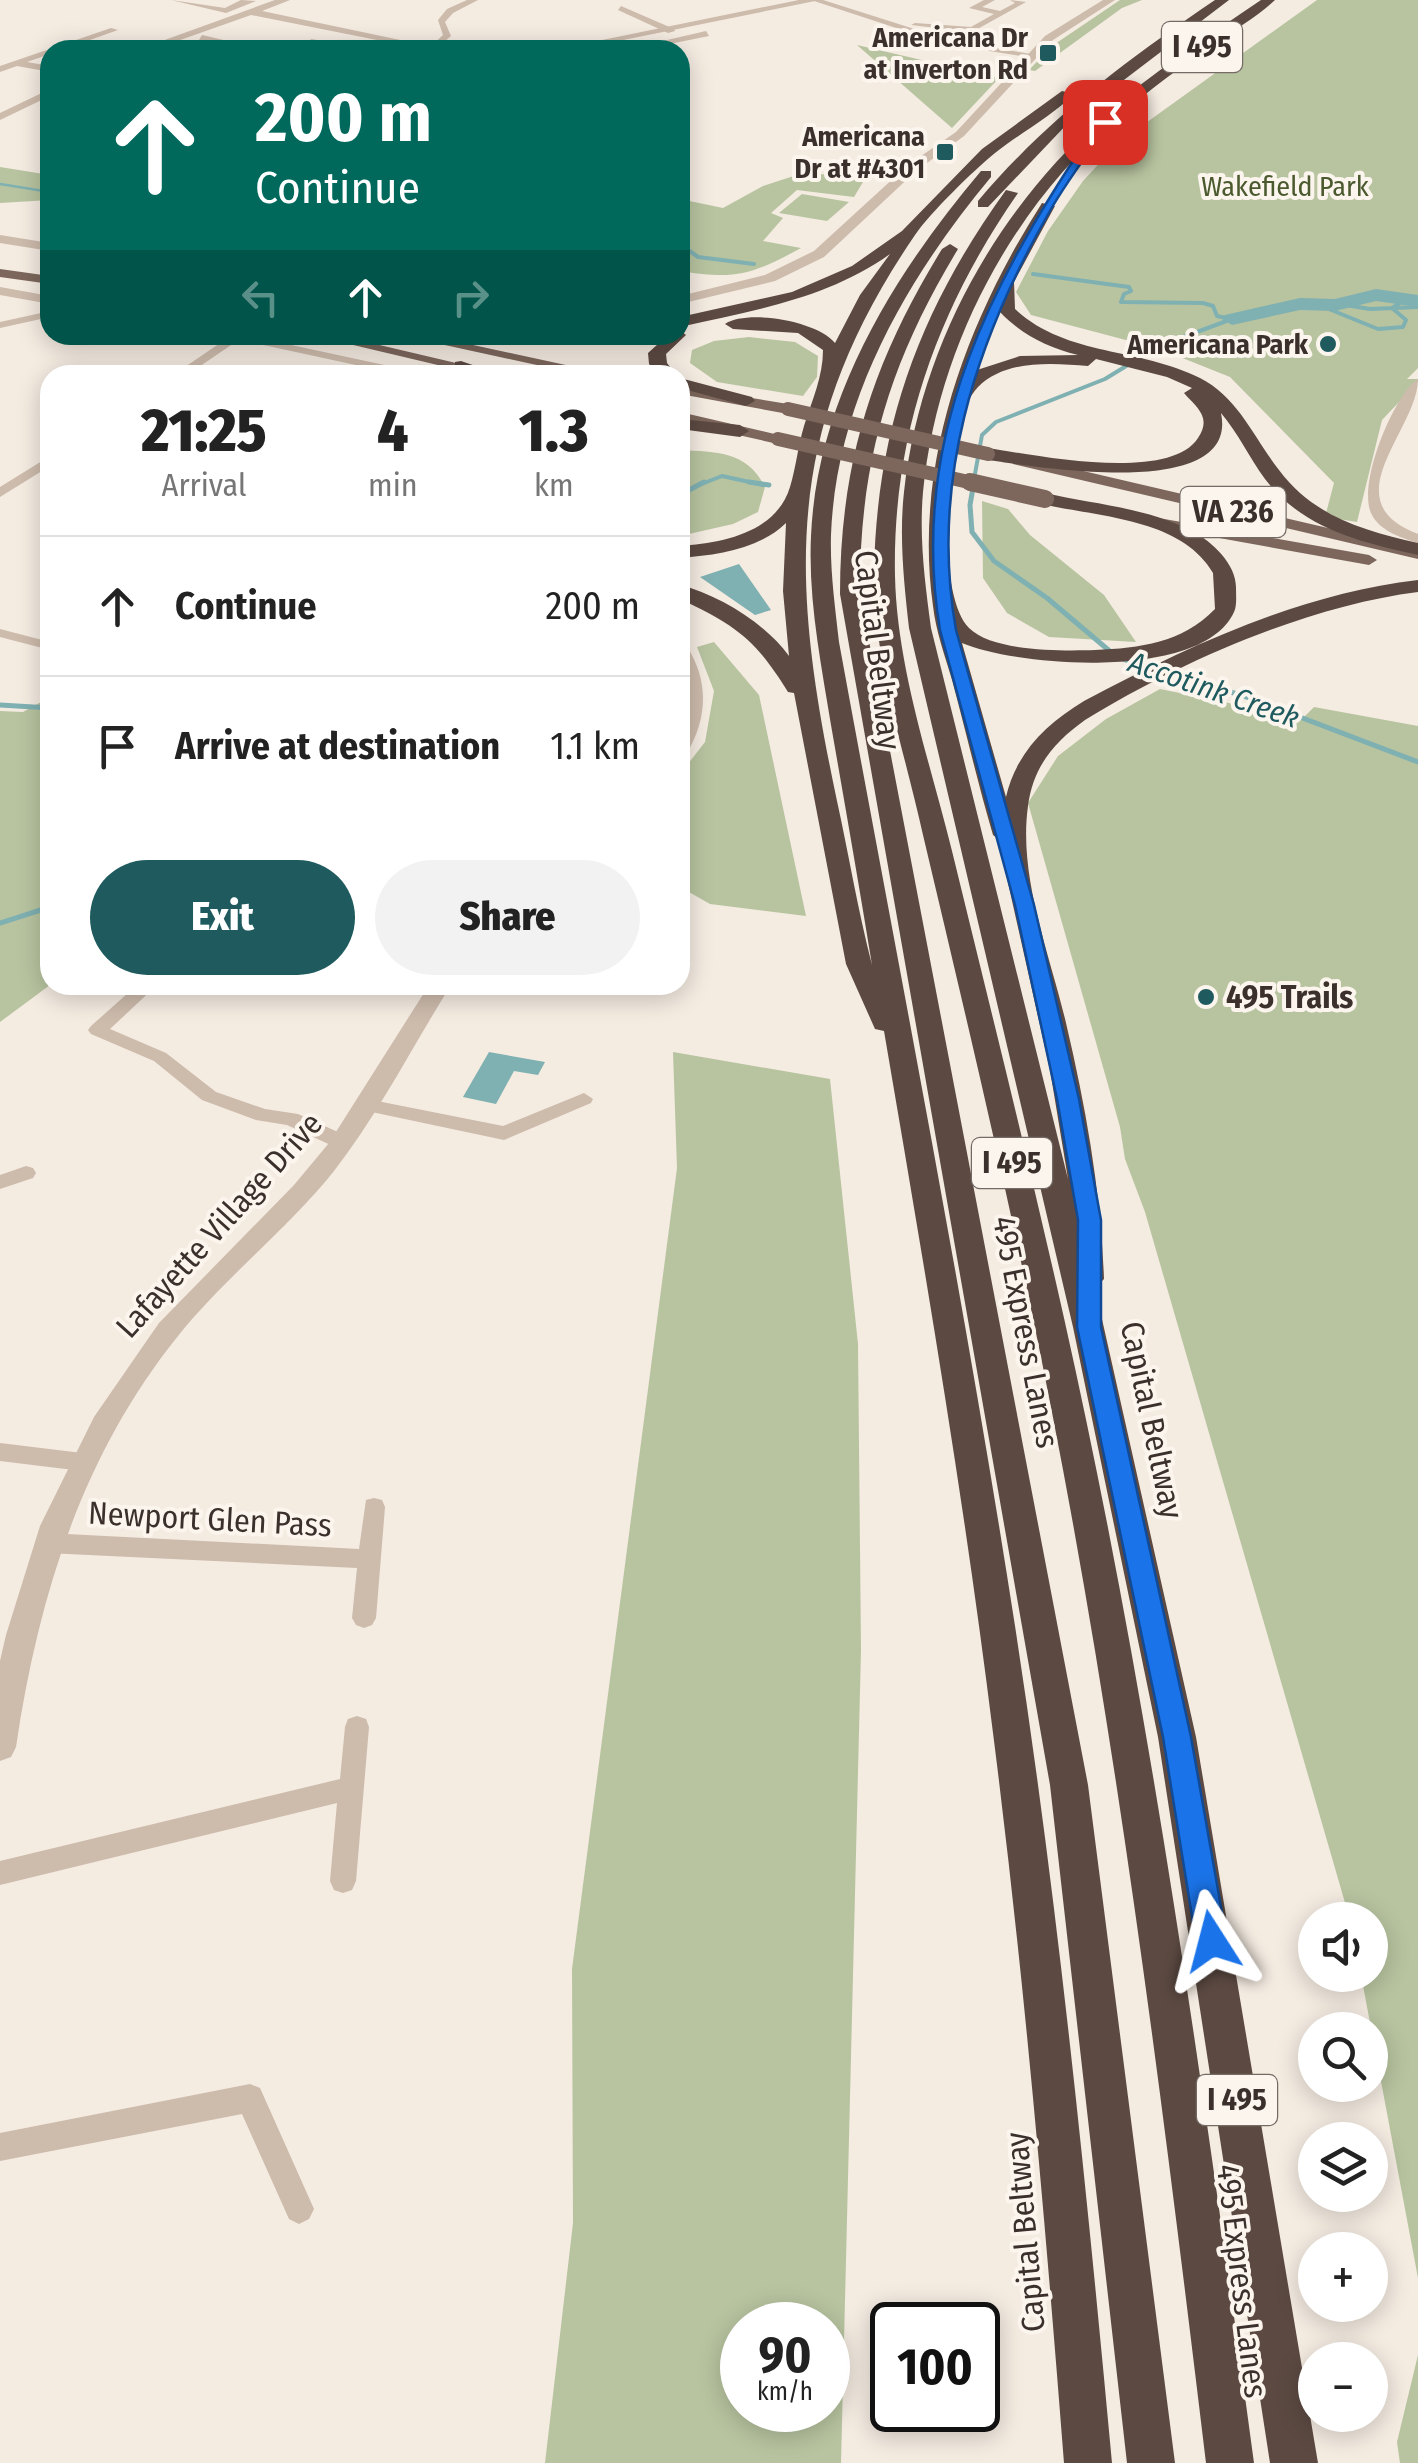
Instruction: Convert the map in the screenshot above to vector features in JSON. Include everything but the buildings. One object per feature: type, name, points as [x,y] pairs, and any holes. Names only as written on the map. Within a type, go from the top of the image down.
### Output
[{"type":"highway","name":"Capital Beltway","points":[[1088,2463],[1056,2105],[1018,1779],[973,1471],[828,642],[820,554],[830,475],[863,368],[883,320],[917,262],[1021,136],[1086,82],[1204,0]]},
{"type":"highway","name":"495 Express Lanes","points":[[1152,2463],[1063,1747],[993,1344],[854,624],[848,534],[857,465],[878,388],[907,322],[958,236],[1013,167],[1073,109],[1223,0]]},
{"type":"highway","name":"495 Express Lanes","points":[[1230,2463],[1173,2014],[1114,1648],[1021,1199],[890,638],[883,537],[889,476],[911,388],[950,287],[980,236],[1021,181],[1087,116],[1246,0]]},
{"type":"highway","name":"Capital Beltway","points":[[1269,0],[1105,122],[1059,167],[1017,220],[963,312],[926,413],[910,526],[910,558],[920,628],[1089,1327],[1191,1815],[1294,2463]]},
{"type":"highway","points":[[690,320],[744,311],[820,288],[874,259],[907,234],[987,152],[1086,82]]},
{"type":"highway","points":[[1089,1327],[1090,1220],[1025,905],[948,630],[940,584],[941,500],[960,399],[1014,266],[1055,192],[1105,122]]},
{"type":"highway","points":[[897,1043],[871,1002],[854,940],[812,732],[792,602],[792,530],[811,434],[832,374],[862,305],[907,234]]},
{"type":"highway","points":[[1014,266],[1004,295],[1007,310],[1014,318],[1046,338],[1175,378],[1224,404],[1271,474],[1305,510],[1346,531],[1418,552]]},
{"type":"highway","points":[[690,333],[733,324],[805,330],[829,342],[832,374]]},
{"type":"highway","points":[[659,365],[657,353],[667,345]]},
{"type":"highway","points":[[960,399],[971,382],[1002,367],[1076,360],[1175,378],[1210,408],[1214,425],[1210,439],[1202,446],[1175,461],[1148,466],[1047,465],[988,454]]},
{"type":"highway","points":[[690,389],[746,401]]},
{"type":"highway","points":[[690,423],[740,431]]},
{"type":"highway","points":[[690,551],[720,547],[764,533],[784,517],[800,484]]},
{"type":"highway","points":[[1025,905],[1013,832],[1016,800],[1028,766],[1063,724],[1206,642],[1228,591],[1219,566],[1182,534],[1045,499]]},
{"type":"highway","points":[[940,584],[950,614],[964,635],[998,649],[1052,656],[1136,654],[1206,642],[1329,602],[1418,586]]},
{"type":"highway","points":[[690,596],[737,619],[779,655],[790,672],[812,732]]},
{"type":"main road","points":[[0,259],[40,265]]},
{"type":"main road","points":[[0,273],[40,279]]},
{"type":"main road","points":[[364,345],[456,365]]},
{"type":"main road","points":[[456,345],[555,365]]},
{"type":"main road","points":[[746,401],[988,454]]},
{"type":"main road","name":"VA 236","points":[[740,431],[1045,499],[1266,543],[1418,567]]},
{"type":"main road","name":"VA 236","points":[[1047,465],[1418,552]]},
{"type":"street","points":[[175,0],[226,11],[305,0]]},
{"type":"street","points":[[168,40],[251,8],[285,0]]},
{"type":"street","points":[[442,40],[447,36],[442,22],[450,11],[474,0]]},
{"type":"street","points":[[620,40],[815,0],[965,46],[1034,54]]},
{"type":"street","points":[[836,6],[849,0]]},
{"type":"street","points":[[991,0],[974,8],[1000,14]]},
{"type":"street","points":[[902,28],[927,25],[972,30],[1022,2],[1014,0]]},
{"type":"street","points":[[690,298],[770,278],[819,254],[912,168],[960,134],[1062,27],[1110,0]]},
{"type":"street","points":[[196,40],[251,8],[385,40]]},
{"type":"street","points":[[621,8],[670,30]]},
{"type":"street","points":[[677,40],[706,34],[690,27]]},
{"type":"street","points":[[310,40],[308,34],[324,28]]},
{"type":"street","points":[[84,40],[114,30]]},
{"type":"street","points":[[202,38],[211,40]]},
{"type":"street","points":[[0,66],[40,55]]},
{"type":"street","points":[[16,63],[40,71]]},
{"type":"street","points":[[0,103],[40,81]]},
{"type":"street","points":[[0,117],[40,97]]},
{"type":"street","points":[[0,241],[40,246]]},
{"type":"street","points":[[0,291],[40,298]]},
{"type":"street","points":[[0,324],[40,316]]},
{"type":"street","points":[[193,365],[218,345]]},
{"type":"street","points":[[275,345],[374,365]]},
{"type":"street","points":[[1418,383],[1387,437],[1374,498],[1378,516],[1386,524],[1418,539]]},
{"type":"street","points":[[0,493],[40,467]]},
{"type":"street","points":[[0,633],[40,643]]},
{"type":"street","points":[[690,666],[696,698],[690,725]]},
{"type":"street","points":[[137,995],[98,1030],[160,1057],[209,1096],[263,1115],[291,1119],[342,1142]]},
{"type":"street","name":"Lafayette Village Drive","points":[[0,1747],[2,1713],[24,1620],[48,1543],[82,1462],[135,1373],[170,1328],[286,1209],[342,1142],[434,995]]},
{"type":"street","points":[[367,1105],[504,1133],[584,1098]]},
{"type":"street","points":[[0,1182],[26,1174]]},
{"type":"street","points":[[0,1452],[82,1462]]},
{"type":"street","name":"Newport Glen Pass","points":[[364,1618],[374,1507]]},
{"type":"street","name":"Newport Glen Pass","points":[[48,1543],[368,1559]]},
{"type":"street","points":[[343,1881],[357,1727]]},
{"type":"street","points":[[0,1872],[350,1788]]},
{"type":"street","points":[[0,2147],[250,2098],[299,2209]]},
{"type":"green space","points":[[1120,0],[1142,0],[1122,8],[1035,71],[1029,70],[1052,46]]},
{"type":"green space","name":"Wakefield Park","points":[[1317,0],[1418,0],[1418,368],[1407,379],[1418,382],[1382,420],[1357,522],[1325,517],[1334,483],[1230,377],[1160,349],[1031,315],[1016,292],[1048,231],[1083,181],[1118,143]]},
{"type":"green space","points":[[857,45],[999,78],[952,128]]},
{"type":"green space","points":[[0,167],[40,173],[40,201],[0,203]]},
{"type":"green space","points":[[803,173],[866,177],[854,197],[797,190],[771,213],[783,218],[763,241],[801,248],[743,273],[690,272],[690,201],[723,208],[763,186]]},
{"type":"green space","points":[[802,194],[849,202],[827,221],[779,213]]},
{"type":"green space","points":[[749,337],[795,342],[818,356],[817,377],[803,396],[717,382],[690,363],[692,350],[714,341]]},
{"type":"green space","points":[[690,451],[730,456],[758,475],[765,487],[758,512],[733,524],[690,534]]},
{"type":"green space","points":[[982,501],[1008,509],[1030,535],[1104,595],[1136,642],[1049,637],[1007,613],[983,578]]},
{"type":"green space","points":[[714,642],[759,695],[806,916],[710,904],[690,893],[690,761],[705,742],[714,691],[697,647]]},
{"type":"green space","points":[[1160,689],[1303,718],[1314,707],[1418,726],[1418,2278],[1385,2102],[1388,2102],[1388,2012],[1368,2012],[1364,1992],[1388,1992],[1388,1902],[1345,1902],[1145,1212],[1125,1159],[1120,1127],[1028,803],[1058,756],[1106,719]]},
{"type":"green space","points":[[40,703],[40,992],[0,1022],[0,711],[23,712]]},
{"type":"green space","points":[[673,1052],[830,1079],[858,1344],[861,1650],[845,2302],[720,2302],[720,2432],[842,2432],[841,2463],[545,2463],[573,2223],[572,1969],[677,1168]]},
{"type":"green space","points":[[1418,2355],[1418,2463],[1400,2463],[1397,2442]]},
{"type":"water","points":[[739,564],[771,610],[755,615],[700,577]]},
{"type":"water","points":[[489,1052],[545,1062],[538,1075],[514,1071],[496,1104],[463,1097]]},
{"type":"waterway","points":[[0,184],[40,190]]},
{"type":"waterway","points":[[690,251],[698,257],[754,264]]},
{"type":"waterway","points":[[1033,274],[1129,287],[1131,291],[1124,294],[1121,302],[1203,303],[1213,306],[1217,316],[1231,319]]},
{"type":"waterway","name":"Accotink Creek","points":[[1232,319],[1300,304],[1335,305],[1376,295],[1418,301]]},
{"type":"waterway","name":"Accotink Creek","points":[[1392,308],[1406,299]]},
{"type":"waterway","name":"Accotink Creek","points":[[1339,304],[1392,308]]},
{"type":"waterway","name":"Accotink Creek","points":[[1319,305],[1378,329],[1403,327],[1406,320],[1392,308]]},
{"type":"waterway","name":"Accotink Creek","points":[[1392,308],[1418,307]]},
{"type":"waterway","name":"Accotink Creek","points":[[973,485],[982,435],[996,422],[1105,379],[1159,346],[1232,319]]},
{"type":"waterway","points":[[699,485],[722,476],[750,482]]},
{"type":"waterway","points":[[690,490],[704,482]]},
{"type":"waterway","points":[[750,482],[769,485]]},
{"type":"waterway","points":[[750,482],[763,485]]},
{"type":"waterway","name":"Accotink Creek","points":[[974,482],[970,505],[972,532],[994,561],[1047,598],[1112,653]]},
{"type":"waterway","name":"Accotink Creek","points":[[1123,659],[1250,698],[1418,762]]},
{"type":"waterway","points":[[0,705],[40,707]]},
{"type":"waterway","points":[[0,923],[40,910]]},
{"type":"place","name":"Americana Dr at Inverton Rd","points":[[1048,53]]},
{"type":"place","name":"Americana Dr at #4301","points":[[945,152]]},
{"type":"place","name":"Americana Park","points":[[1328,344]]},
{"type":"place","name":"495 Trails","points":[[1206,997]]},
{"type":"route","points":[[1105,122],[1040,217],[977,350],[952,425],[946,460],[939,526],[940,584],[948,630],[1025,905],[1068,1099],[1090,1220],[1089,1327],[1177,1737],[1212,1941]]}]
